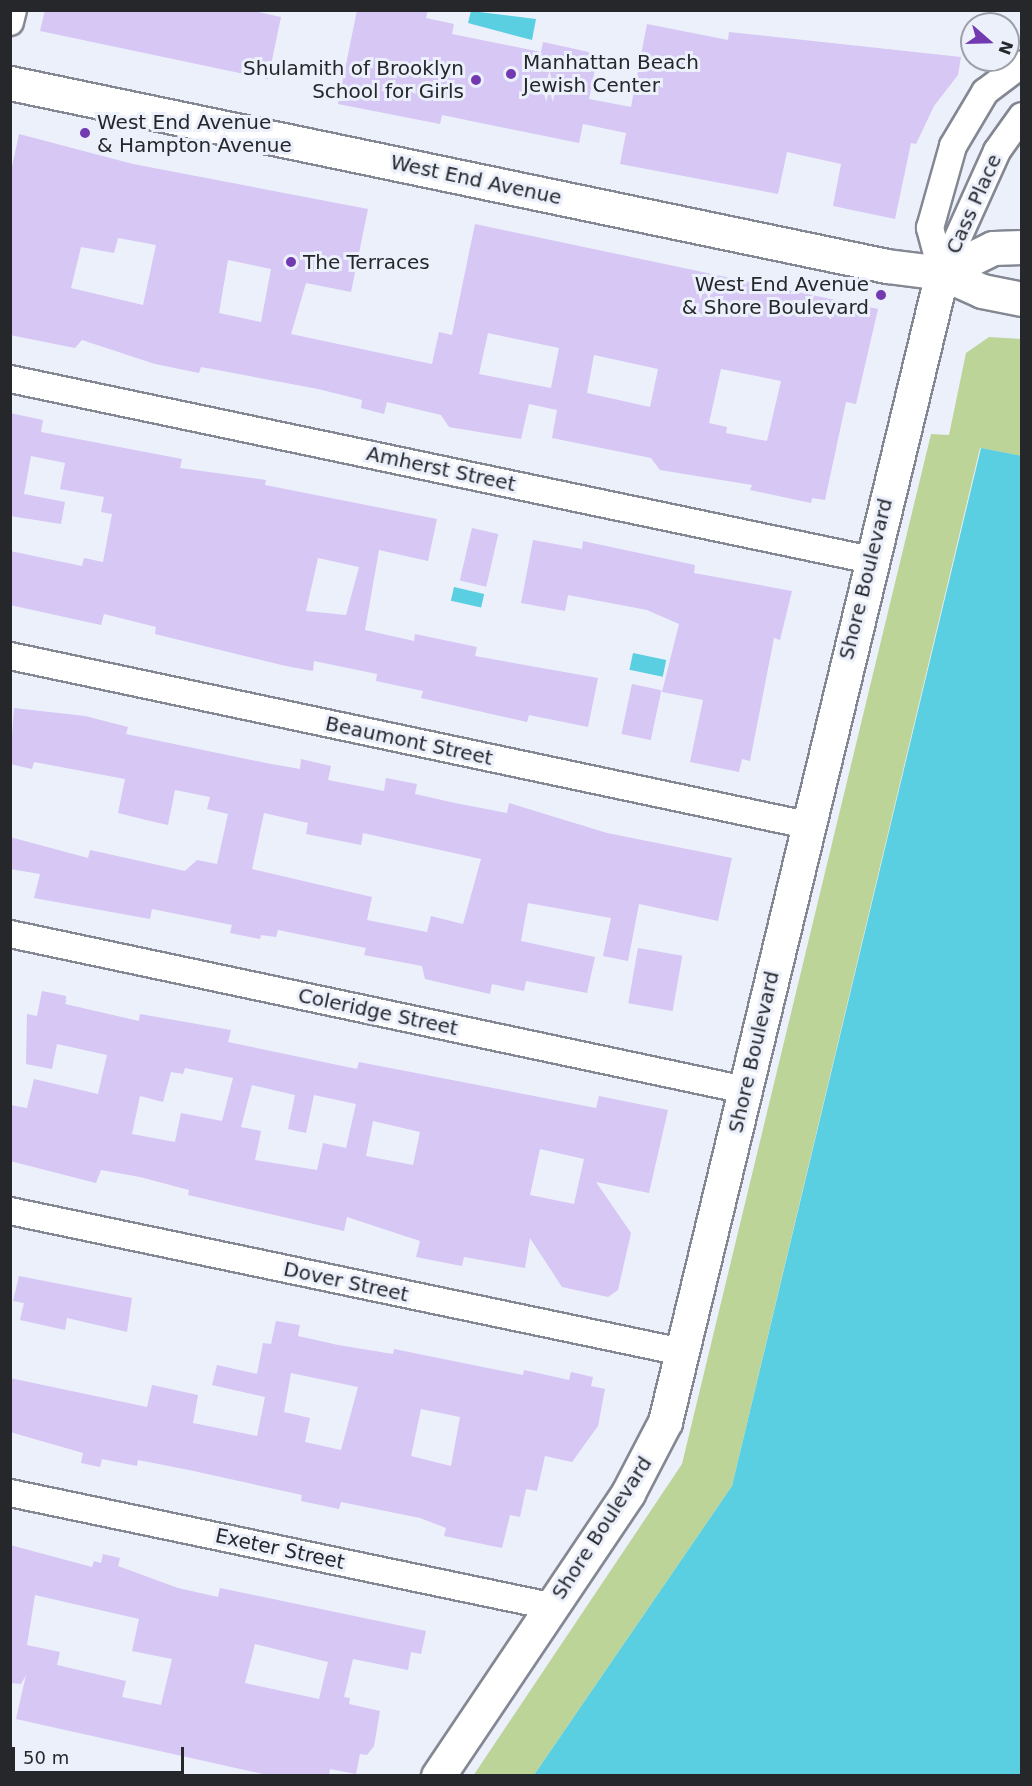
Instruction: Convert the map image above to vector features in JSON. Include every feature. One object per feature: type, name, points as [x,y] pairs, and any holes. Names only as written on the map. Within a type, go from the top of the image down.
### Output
[{"type":"main road","name":"West End Avenue","points":[[10,83],[942,273]]},
{"type":"main road","points":[[942,273],[993,248],[1022,247]]},
{"type":"main road","points":[[942,273],[982,291],[1022,299]]},
{"type":"main road","name":"Shore Boulevard","points":[[438,1776],[650,1457],[665,1422],[807,825],[942,273]]},
{"type":"street","points":[[10,22],[13,10]]},
{"type":"street","name":"Cass Place","points":[[942,273],[930,228],[953,146],[985,92],[1022,64]]},
{"type":"street","name":"Cass Place","points":[[942,273],[997,151],[1022,116]]},
{"type":"street","name":"Amherst Street","points":[[10,379],[871,560]]},
{"type":"street","name":"Beaumont Street","points":[[10,656],[807,825]]},
{"type":"street","name":"Coleridge Street","points":[[10,934],[745,1090]]},
{"type":"street","name":"Dover Street","points":[[10,1211],[682,1352]]},
{"type":"street","name":"Exeter Street","points":[[10,1492],[550,1606]]},
{"type":"green space","points":[[989,337],[1021,339],[1021,456],[980,448],[732,1486],[534,1775],[473,1776],[682,1464],[931,434],[949,435],[966,353]]},
{"type":"water","points":[[471,11],[536,19],[532,40],[468,23]]},
{"type":"water","points":[[981,448],[1022,456],[1021,1775],[534,1775],[732,1486]]},
{"type":"water","points":[[454,587],[484,594],[481,608],[451,601]]},
{"type":"water","points":[[633,653],[666,660],[663,677],[629,670]]},
{"type":"building","points":[[45,10],[250,10],[281,17],[268,79],[40,31]]},
{"type":"building","points":[[357,10],[428,10],[426,18],[454,24],[452,34],[541,52],[543,42],[598,54],[589,99],[631,107],[647,24],[728,40],[729,32],[960,57],[958,75],[934,106],[916,144],[911,143],[895,219],[833,206],[841,164],[787,152],[778,194],[620,164],[626,133],[583,124],[579,143],[442,115],[440,124],[338,104]]},
{"type":"building","points":[[19,134],[133,164],[368,209],[351,292],[306,283],[291,334],[432,364],[439,332],[452,335],[475,224],[878,309],[856,404],[846,402],[825,500],[812,498],[811,503],[750,490],[752,485],[660,470],[651,458],[552,438],[557,410],[529,404],[521,439],[449,427],[441,415],[387,402],[384,414],[361,408],[362,400],[318,389],[201,367],[199,373],[155,364],[82,340],[75,348],[10,335],[10,176]],"holes":[[[118,238],[156,245],[143,305],[71,288],[81,247],[114,253]],[[228,260],[271,269],[261,322],[219,313]],[[488,333],[559,348],[551,388],[479,374]],[[594,355],[658,369],[650,407],[587,393]],[[721,369],[781,381],[767,441],[726,433],[727,427],[709,423]]]},
{"type":"building","points":[[10,413],[43,420],[41,432],[182,459],[180,468],[266,480],[265,485],[437,519],[428,561],[379,550],[365,630],[414,641],[415,634],[477,647],[475,656],[598,678],[588,727],[529,715],[527,722],[421,698],[423,691],[376,681],[377,674],[314,661],[313,671],[286,666],[155,634],[156,627],[104,614],[101,625],[10,605],[10,551],[82,566],[84,558],[103,562],[112,514],[101,512],[104,497],[60,489],[65,463],[31,456],[24,494],[65,502],[61,524],[10,516]],"holes":[[[318,558],[359,567],[346,615],[306,611]]]},
{"type":"building","points":[[472,528],[498,534],[486,587],[460,581]]},
{"type":"building","points":[[533,540],[582,549],[583,541],[695,565],[694,573],[792,591],[780,640],[774,638],[750,761],[742,759],[739,772],[690,762],[703,700],[662,692],[679,624],[647,610],[568,595],[565,611],[521,603]]},
{"type":"building","points":[[632,684],[661,690],[651,740],[621,734]]},
{"type":"building","points":[[14,708],[85,716],[128,727],[126,734],[266,763],[300,769],[301,759],[331,766],[328,780],[384,791],[386,778],[417,784],[415,794],[507,813],[509,803],[607,833],[732,858],[718,921],[639,904],[628,961],[603,956],[611,918],[528,903],[521,941],[595,957],[587,993],[526,981],[524,991],[492,984],[490,994],[425,979],[422,966],[364,955],[366,948],[278,930],[276,937],[261,935],[260,939],[230,933],[232,925],[152,909],[150,919],[34,898],[40,874],[10,869],[10,837],[88,858],[90,850],[185,871],[197,860],[217,864],[228,814],[207,809],[210,797],[175,790],[168,825],[146,820],[118,813],[125,779],[34,762],[32,769],[10,764]],"holes":[[[264,813],[308,823],[306,834],[361,845],[363,833],[481,859],[463,924],[431,916],[427,932],[367,920],[372,897],[252,869]]]},
{"type":"building","points":[[638,948],[682,956],[673,1011],[628,1003]]},
{"type":"building","points":[[42,991],[66,996],[65,1004],[139,1021],[140,1014],[231,1030],[228,1042],[357,1069],[359,1062],[596,1108],[599,1096],[668,1110],[649,1193],[596,1182],[631,1233],[618,1290],[608,1297],[562,1287],[530,1238],[525,1268],[464,1257],[462,1266],[416,1257],[420,1241],[347,1217],[344,1231],[188,1195],[189,1190],[140,1177],[101,1170],[96,1183],[10,1161],[10,1105],[27,1108],[34,1079],[98,1094],[107,1055],[57,1044],[52,1069],[26,1064],[27,1014],[37,1016]],"holes":[[[185,1068],[233,1078],[222,1121],[181,1113],[175,1142],[132,1134],[140,1096],[163,1102],[171,1072],[183,1074]],[[252,1085],[295,1095],[288,1129],[306,1133],[314,1095],[356,1104],[346,1148],[323,1143],[317,1170],[255,1160],[261,1131],[241,1127]],[[373,1121],[420,1132],[413,1165],[366,1156]],[[540,1149],[584,1159],[574,1204],[530,1195]]]},
{"type":"building","points":[[19,1276],[132,1298],[127,1332],[67,1318],[65,1330],[20,1320],[24,1303],[13,1301]]},
{"type":"building","points":[[276,1321],[300,1325],[298,1336],[338,1345],[393,1354],[394,1349],[523,1375],[524,1370],[569,1380],[571,1372],[593,1377],[591,1386],[605,1389],[598,1426],[572,1462],[545,1456],[537,1491],[526,1489],[520,1517],[510,1515],[502,1548],[444,1536],[446,1528],[420,1518],[341,1502],[339,1509],[301,1501],[302,1495],[189,1470],[138,1460],[137,1466],[102,1459],[100,1467],[81,1463],[83,1453],[10,1432],[10,1378],[147,1407],[152,1385],[198,1395],[193,1423],[257,1436],[265,1397],[212,1385],[217,1365],[257,1374],[263,1343],[271,1344]],"holes":[[[291,1373],[358,1387],[341,1450],[305,1442],[310,1418],[284,1412]],[[421,1409],[460,1417],[451,1466],[411,1456]]]},
{"type":"building","points":[[10,1545],[92,1567],[94,1561],[101,1563],[103,1554],[120,1558],[118,1566],[178,1588],[218,1597],[220,1588],[426,1631],[421,1654],[411,1652],[408,1670],[353,1659],[344,1697],[350,1698],[349,1704],[380,1711],[374,1746],[367,1755],[360,1754],[356,1774],[330,1769],[329,1776],[272,1776],[16,1719],[26,1675],[21,1684],[10,1683]],"holes":[[[35,1595],[139,1619],[132,1651],[172,1659],[161,1705],[122,1697],[126,1681],[57,1665],[60,1652],[27,1645]],[[255,1644],[328,1662],[319,1699],[245,1683]]]},
{"type":"place","name":"Manhattan Beach Jewish Center","points":[[511,74]]},
{"type":"place","name":"Shulamith of Brooklyn School for Girls","points":[[476,80]]},
{"type":"place","name":"West End Avenue & Hampton Avenue","points":[[85,133]]},
{"type":"place","name":"The Terraces","points":[[291,262]]},
{"type":"place","name":"West End Avenue & Shore Boulevard","points":[[881,295]]}]
